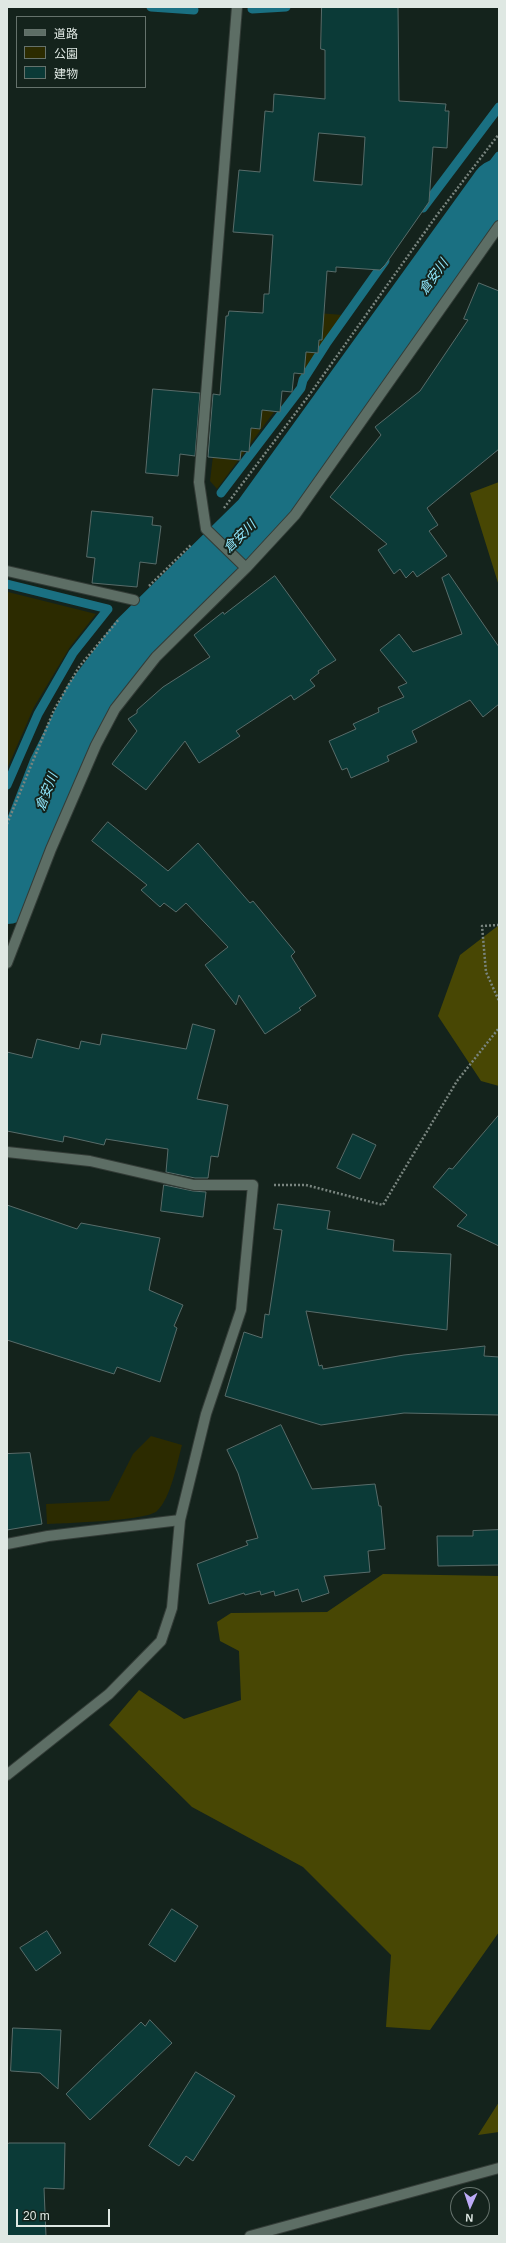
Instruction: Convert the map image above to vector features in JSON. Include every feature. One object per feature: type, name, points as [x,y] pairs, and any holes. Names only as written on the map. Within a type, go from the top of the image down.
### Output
[{"type":"street","points":[[237,7],[199,482],[206,529],[246,568]]},
{"type":"street","points":[[7,963],[51,849],[96,745],[115,709],[156,657],[246,568],[295,515],[499,226]]},
{"type":"street","points":[[7,571],[134,600]]},
{"type":"street","points":[[7,1152],[90,1161],[194,1185],[253,1185],[241,1310],[206,1414],[180,1520],[172,1608],[161,1641],[109,1694],[7,1775]]},
{"type":"street","points":[[7,1544],[48,1536],[180,1520]]},
{"type":"street","points":[[250,2236],[499,2168]]},
{"type":"path","points":[[7,824],[54,710],[79,668],[134,600],[206,529],[245,482],[310,394],[436,215],[499,134]]},
{"type":"path","points":[[499,925],[482,926],[486,972],[499,1001]]},
{"type":"path","points":[[253,1185],[306,1185],[383,1205],[458,1081],[499,1028]]},
{"type":"green space","points":[[292,311],[343,315],[301,378],[300,378]]},
{"type":"green space","points":[[277,408],[217,489],[210,481],[218,414]]},
{"type":"green space","points":[[8,592],[96,614],[70,647],[34,707],[7,769]]},
{"type":"green space","points":[[151,1436],[182,1445],[170,1489],[162,1505],[157,1511],[138,1517],[122,1519],[47,1524],[46,1504],[109,1501],[133,1454]]},
{"type":"shaded area","points":[[499,482],[499,586],[470,493]]},
{"type":"shaded area","points":[[499,925],[499,1086],[481,1081],[438,1016],[460,955]]},
{"type":"shaded area","points":[[383,1574],[499,1576],[499,1932],[430,2030],[386,2027],[391,1955],[303,1867],[192,1807],[109,1725],[139,1690],[184,1719],[241,1700],[239,1651],[220,1641],[217,1622],[231,1613],[327,1612]]},
{"type":"shaded area","points":[[499,2102],[499,2132],[478,2135]]},
{"type":"water","points":[[7,884],[18,888],[7,917]]},
{"type":"building","points":[[322,7],[398,7],[399,101],[446,104],[445,111],[449,111],[447,148],[433,147],[429,202],[385,265],[380,270],[336,267],[336,272],[327,271],[322,340],[319,340],[318,353],[306,352],[304,374],[294,373],[292,392],[282,391],[280,412],[262,410],[260,429],[251,428],[249,452],[241,451],[240,460],[208,457],[213,394],[220,395],[226,316],[228,316],[229,311],[263,313],[264,294],[269,294],[273,235],[233,232],[239,170],[260,172],[265,111],[273,112],[274,94],[325,99],[325,50],[321,49]],"holes":[[[319,133],[365,137],[362,185],[314,181]]]},
{"type":"building","points":[[479,283],[499,291],[499,449],[427,508],[438,525],[429,531],[447,556],[417,577],[413,571],[406,578],[400,569],[394,574],[378,550],[387,544],[330,497],[381,435],[375,427],[420,391],[468,320],[464,319]]},
{"type":"building","points":[[153,389],[200,393],[195,456],[180,454],[178,476],[146,473]]},
{"type":"building","points":[[92,511],[153,517],[152,525],[161,526],[156,564],[140,562],[137,587],[92,583],[95,558],[87,557]]},
{"type":"building","points":[[449,574],[499,647],[499,704],[483,717],[470,700],[412,731],[417,742],[387,756],[389,761],[351,778],[347,768],[342,770],[329,741],[356,729],[353,724],[379,712],[378,708],[404,697],[398,687],[407,683],[380,650],[399,634],[413,652],[462,634],[442,578]]},
{"type":"building","points":[[275,576],[336,660],[318,671],[319,673],[310,680],[315,686],[294,700],[291,695],[236,731],[240,736],[199,763],[185,741],[146,790],[112,764],[137,731],[128,719],[137,713],[137,710],[163,687],[210,657],[194,635],[223,612],[224,614]]},
{"type":"building","points":[[108,822],[168,871],[198,843],[250,903],[253,901],[295,952],[291,956],[316,996],[299,1008],[301,1010],[265,1034],[239,995],[236,1005],[205,965],[228,947],[186,903],[176,912],[164,903],[160,907],[141,890],[147,885],[92,841]]},
{"type":"building","points":[[193,1024],[215,1030],[197,1099],[228,1105],[218,1157],[211,1156],[208,1178],[195,1178],[166,1172],[168,1149],[106,1139],[104,1145],[64,1136],[63,1142],[7,1131],[7,1052],[32,1058],[37,1039],[79,1049],[81,1041],[100,1045],[102,1034],[186,1049]]},
{"type":"building","points":[[499,1115],[499,1246],[457,1226],[467,1215],[433,1187],[449,1168],[452,1169]]},
{"type":"building","points":[[353,1134],[376,1145],[360,1179],[337,1168]]},
{"type":"building","points":[[164,1185],[206,1192],[203,1217],[161,1211]]},
{"type":"building","points":[[278,1204],[330,1211],[327,1229],[394,1240],[393,1251],[451,1254],[447,1330],[306,1311],[319,1366],[322,1365],[323,1369],[404,1355],[485,1346],[484,1356],[499,1357],[499,1415],[404,1413],[321,1425],[225,1396],[244,1332],[262,1338],[265,1314],[269,1315],[282,1230],[274,1229]]},
{"type":"building","points":[[7,1205],[77,1229],[81,1223],[160,1238],[149,1290],[183,1305],[174,1326],[177,1328],[160,1382],[117,1367],[114,1374],[7,1340]]},
{"type":"building","points":[[281,1425],[312,1489],[375,1484],[379,1506],[381,1506],[385,1549],[368,1551],[370,1572],[324,1576],[329,1593],[302,1602],[298,1589],[275,1596],[274,1591],[261,1595],[260,1591],[245,1595],[244,1593],[209,1604],[197,1564],[248,1545],[246,1541],[258,1538],[238,1473],[227,1450]]},
{"type":"building","points":[[30,1453],[42,1524],[7,1530],[7,1454]]},
{"type":"building","points":[[499,1530],[499,1565],[438,1566],[437,1536],[473,1536],[473,1531]]},
{"type":"building","points":[[172,1909],[198,1926],[175,1962],[149,1945]]},
{"type":"building","points":[[47,1931],[61,1953],[36,1971],[20,1948]]},
{"type":"building","points":[[150,2020],[172,2043],[90,2120],[66,2094],[141,2022],[145,2026]]},
{"type":"building","points":[[13,2028],[61,2030],[58,2089],[40,2073],[11,2071]]},
{"type":"building","points":[[196,2072],[235,2096],[193,2161],[186,2156],[179,2166],[149,2146]]},
{"type":"building","points":[[9,2143],[65,2143],[64,2189],[44,2188],[46,2236],[7,2236],[7,2145]]},
{"type":"waterway","points":[[151,7],[194,10]]},
{"type":"waterway","points":[[252,9],[286,7]]},
{"type":"waterway","points":[[423,208],[499,107]]},
{"type":"waterway","points":[[7,851],[30,790],[57,729],[72,700],[109,645],[131,621],[225,532],[253,500],[280,463],[373,326],[499,156]]},
{"type":"waterway","name":"倉安川","points":[[7,896],[56,770],[92,699],[138,638],[260,518],[499,187]]},
{"type":"waterway","points":[[221,493],[301,388],[303,380],[326,344],[385,261]]},
{"type":"waterway","points":[[7,584],[108,609],[73,653],[38,714],[7,785]]}]
